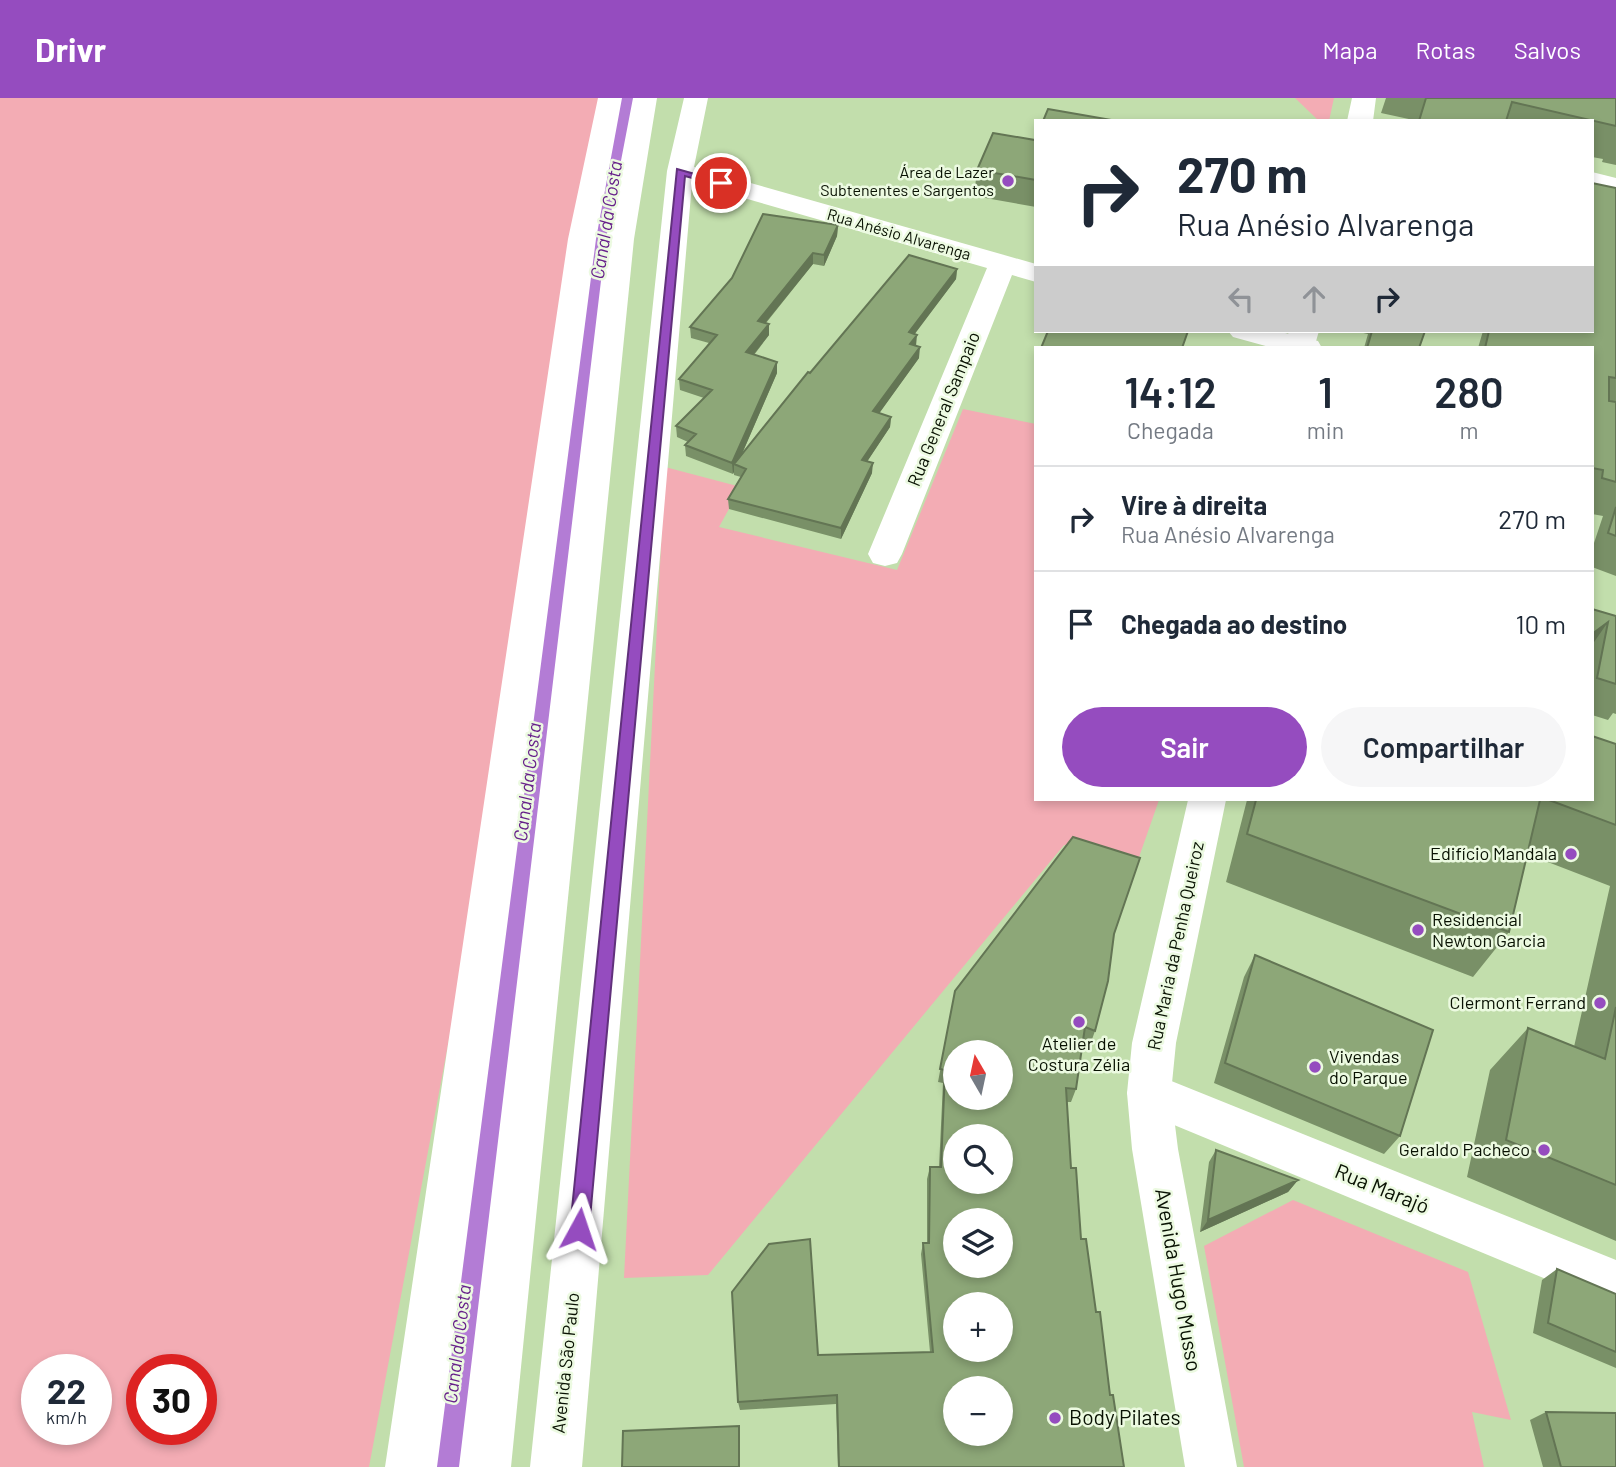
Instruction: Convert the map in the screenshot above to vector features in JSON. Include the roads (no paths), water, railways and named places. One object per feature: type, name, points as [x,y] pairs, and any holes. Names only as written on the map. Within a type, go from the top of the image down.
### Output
[{"type":"street","points":[[411,1467],[582,239],[610,98]]},
{"type":"street","points":[[485,1467],[620,239],[645,98]]},
{"type":"street","name":"Avenida São Paulo","points":[[556,1467],[680,171],[696,98]]},
{"type":"street","points":[[1360,119],[1363,98]]},
{"type":"street","name":"Rua Anésio Alvarenga","points":[[680,171],[1034,272]]},
{"type":"street","points":[[1594,180],[1616,186]]},
{"type":"street","name":"Rua General Sampaio","points":[[884,554],[1003,263]]},
{"type":"street","points":[[1253,333],[1302,343]]},
{"type":"street","name":"Rua Maria da Penha Queiroz","points":[[1149,1093],[1154,1043],[1207,801]]},
{"type":"street","name":"Rua Marajó","points":[[1149,1093],[1616,1284]]},
{"type":"street","name":"Avenida Hugo Musso","points":[[1149,1093],[1155,1149],[1210,1467]]},
{"type":"waterway","name":"Canal da Costa","points":[[442,1467],[552,579],[624,98]]},
{"type":"place","name":"Área de Lazer Subtenentes e Sargentos","points":[[1008,181]]},
{"type":"place","name":"Edifício Mandala","points":[[1571,854]]},
{"type":"place","name":"Residencial Newton Garcia","points":[[1418,930]]},
{"type":"place","name":"Clermont Ferrand","points":[[1600,1003]]},
{"type":"place","name":"Atelier de Costura Zélia","points":[[1079,1022]]},
{"type":"place","name":"Vivendas do Parque","points":[[1315,1067]]},
{"type":"place","name":"Geraldo Pacheco","points":[[1544,1150]]},
{"type":"place","name":"Body Pilates","points":[[1055,1418]]}]
